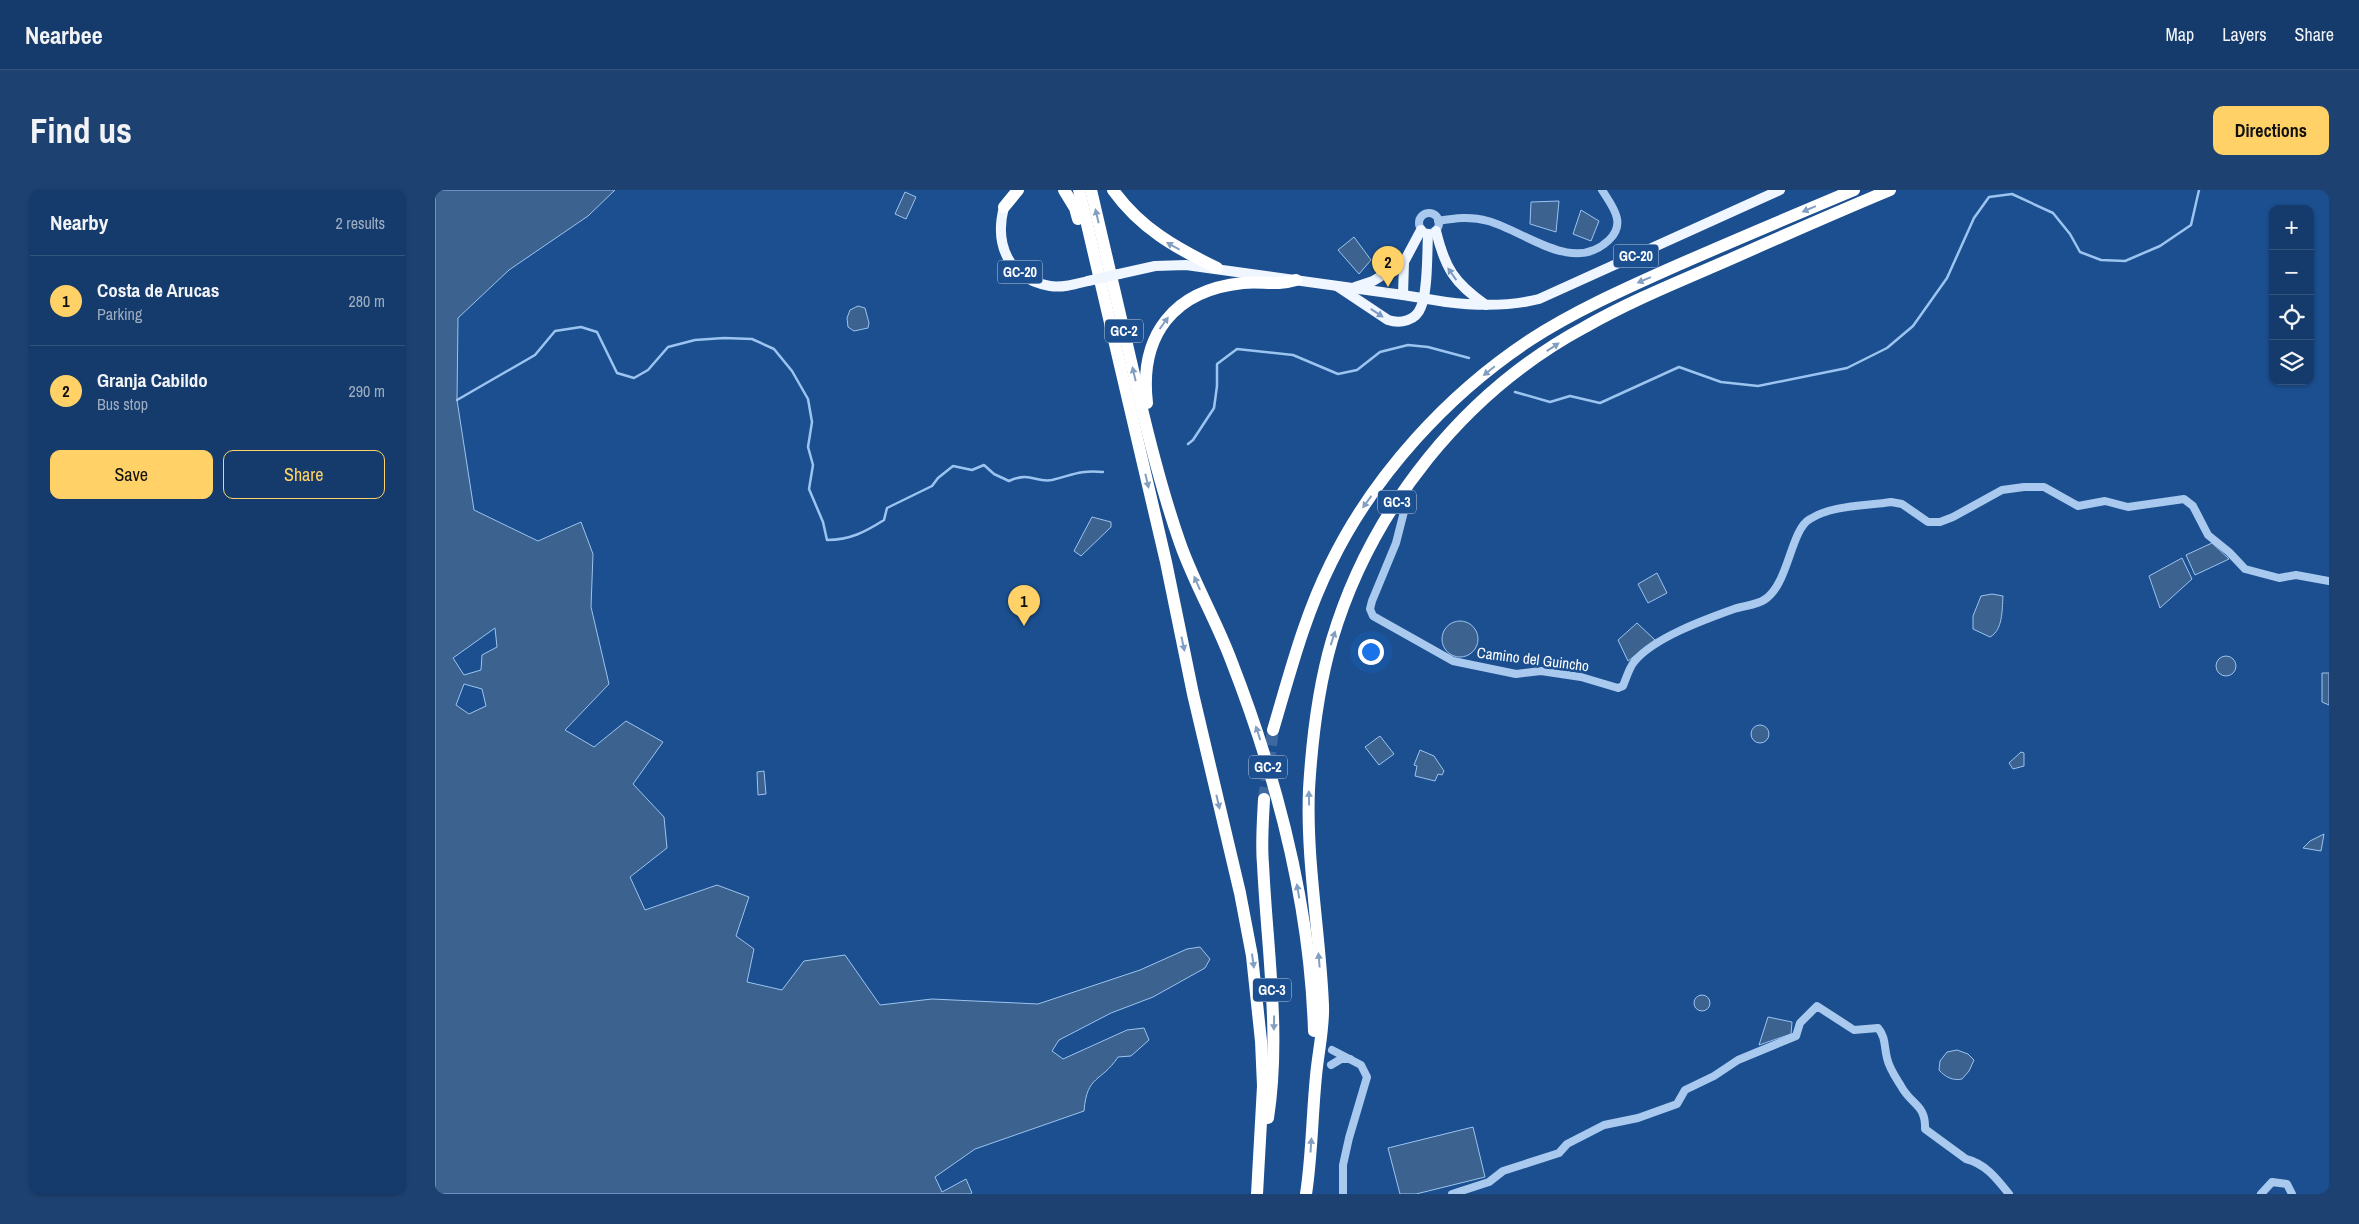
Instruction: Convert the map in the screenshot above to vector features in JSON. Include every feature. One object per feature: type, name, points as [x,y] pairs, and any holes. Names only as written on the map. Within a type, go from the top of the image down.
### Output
[{"type":"highway","points":[[1004,207],[1010,190]]},
{"type":"highway","points":[[1004,207],[1018,190]]},
{"type":"highway","points":[[1064,190],[1075,208],[1122,401],[1136,433]]},
{"type":"highway","name":"GC-2","points":[[1079,190],[1240,893],[1252,956],[1261,1032],[1262,1068],[1257,1194]]},
{"type":"highway","name":"GC-2","points":[[1091,190],[1157,473],[1180,545],[1231,657],[1259,734],[1290,844],[1304,925],[1313,1001],[1316,1078],[1306,1194]]},
{"type":"highway","points":[[1113,190],[1124,206],[1163,240],[1217,268]]},
{"type":"highway","name":"GC-3","points":[[1273,730],[1303,627],[1331,562],[1363,508],[1399,460],[1462,393],[1531,340],[1575,314],[1628,287],[1854,190]]},
{"type":"highway","name":"GC-3","points":[[1316,1078],[1323,1008],[1311,871],[1309,790],[1318,700],[1332,640],[1353,582],[1378,531],[1413,479],[1444,439],[1473,408],[1532,361],[1583,328],[1634,302],[1889,190]]},
{"type":"highway","points":[[1149,438],[1146,380],[1150,354],[1158,331],[1172,312],[1187,300],[1201,293],[1223,287],[1244,283],[1285,284],[1296,280]]},
{"type":"highway","points":[[1386,531],[1409,496],[1450,442],[1532,361]]},
{"type":"highway","name":"GC-3","points":[[1258,1180],[1272,1093],[1274,1015],[1262,861],[1264,799]]},
{"type":"main road","name":"GC-20","points":[[1004,207],[1000,223],[1001,241],[1006,255],[1013,266],[1025,276],[1051,286],[1065,286],[1155,266],[1187,265],[1446,302],[1487,306],[1524,303],[1539,299],[1780,190]]},
{"type":"main road","points":[[1354,288],[1373,281],[1404,262],[1431,229]]},
{"type":"main road","points":[[1336,286],[1388,320],[1397,323],[1410,320],[1421,308],[1431,229]]},
{"type":"main road","points":[[1431,229],[1453,277],[1465,291],[1487,306]]},
{"type":"main road","points":[[1403,295],[1404,262]]},
{"type":"street","points":[[1431,229],[1456,218],[1487,220],[1523,234],[1555,250],[1574,254],[1589,252],[1604,245],[1613,237],[1618,227],[1617,214],[1602,190]]},
{"type":"street","name":"Camino del Guincho","points":[[1409,496],[1395,543],[1372,601],[1370,609],[1373,616],[1453,661],[1516,674],[1541,671],[1581,677],[1618,688],[1623,686],[1633,662],[1654,645],[1692,625],[1763,601],[1773,592],[1790,558],[1800,529],[1808,520],[1825,512],[1891,502],[1902,504],[1928,522],[1940,522],[2002,490],[2024,487],[2044,487],[2078,506],[2105,501],[2128,508],[2184,499],[2193,506],[2208,535],[2229,552],[2245,570],[2279,578],[2296,575],[2329,581]]},
{"type":"street","points":[[1386,531],[1394,534],[1395,543]]},
{"type":"street","points":[[1452,1194],[1489,1182],[1503,1171],[1559,1153],[1567,1144],[1604,1124],[1637,1118],[1677,1104],[1685,1090],[1714,1076],[1738,1060],[1796,1036],[1800,1023],[1817,1006],[1854,1030],[1879,1028],[1883,1034],[1887,1060],[1900,1085],[1925,1117],[1925,1129],[1966,1159],[1974,1161],[1991,1172],[2009,1194]]},
{"type":"street","points":[[1332,1050],[1361,1065],[1367,1077],[1343,1165],[1343,1194]]},
{"type":"street","points":[[1331,1065],[1341,1059],[1350,1058]]},
{"type":"street","points":[[2261,1194],[2272,1182],[2287,1184],[2292,1194]]},
{"type":"water","points":[[435,190],[615,190],[588,216],[509,270],[458,318],[457,400],[474,510],[538,541],[581,522],[593,554],[591,607],[609,684],[565,730],[594,747],[626,721],[663,742],[633,784],[664,817],[667,848],[630,877],[645,910],[717,885],[749,897],[736,936],[754,949],[747,982],[782,990],[804,961],[845,955],[880,1005],[932,999],[1038,1004],[1140,970],[1187,949],[1200,947],[1210,959],[1205,968],[1153,997],[1111,1013],[1059,1040],[1052,1051],[1063,1059],[1127,1030],[1144,1028],[1149,1040],[1131,1056],[1118,1057],[1096,1080],[1088,1091],[1084,1111],[975,1149],[935,1177],[942,1192],[966,1179],[972,1193],[970,1194],[435,1194]],"holes":[[[495,628],[497,647],[482,655],[481,670],[464,675],[453,658]],[[464,684],[482,689],[486,706],[469,714],[456,705]]]},
{"type":"water","points":[[905,192],[916,197],[906,219],[895,214]]},
{"type":"water","points":[[1559,201],[1556,232],[1530,224],[1531,202]]},
{"type":"water","points":[[1581,210],[1599,221],[1591,241],[1573,234]]},
{"type":"water","points":[[1354,237],[1371,260],[1359,274],[1338,250]]},
{"type":"water","points":[[858,306],[865,308],[869,323],[868,328],[854,331],[848,327],[847,318],[850,310]]},
{"type":"water","points":[[1092,517],[1111,522],[1111,527],[1081,556],[1074,551]]},
{"type":"water","points":[[2212,543],[2229,559],[2195,575],[2186,555]]},
{"type":"water","points":[[2182,558],[2192,579],[2160,608],[2149,576]]},
{"type":"water","points":[[1657,573],[1667,593],[1648,603],[1638,584]]},
{"type":"water","points":[[1992,594],[2003,596],[2000,625],[1990,637],[1973,629],[1973,616],[1981,596]]},
{"type":"water","points":[[1460,621],[1472,627],[1478,639],[1472,651],[1460,657],[1448,651],[1442,639],[1448,627]]},
{"type":"water","points":[[1637,623],[1655,640],[1628,661],[1618,640]]},
{"type":"water","points":[[2222,656],[2230,656],[2236,662],[2236,670],[2230,676],[2222,676],[2216,670],[2216,662]]},
{"type":"water","points":[[2322,673],[2329,673],[2329,705],[2322,702]]},
{"type":"water","points":[[1760,725],[1766,728],[1769,734],[1766,740],[1760,743],[1754,740],[1751,734],[1754,728]]},
{"type":"water","points":[[1380,736],[1394,754],[1379,765],[1365,747]]},
{"type":"water","points":[[1420,750],[1434,756],[1444,771],[1442,775],[1438,774],[1435,781],[1415,776],[1417,766],[1414,765]]},
{"type":"water","points":[[2021,752],[2024,753],[2024,766],[2013,769],[2009,763]]},
{"type":"water","points":[[764,771],[766,794],[758,795],[757,772]]},
{"type":"water","points":[[2324,834],[2321,851],[2303,848],[2310,841]]},
{"type":"water","points":[[1699,995],[1705,995],[1710,1000],[1708,1009],[1699,1011],[1694,1006],[1694,1000]]},
{"type":"water","points":[[1768,1017],[1792,1022],[1791,1034],[1759,1045]]},
{"type":"water","points":[[1957,1050],[1968,1054],[1974,1060],[1969,1071],[1962,1079],[1949,1078],[1939,1070],[1940,1061],[1947,1052]]},
{"type":"water","points":[[1473,1127],[1485,1177],[1416,1194],[1400,1194],[1388,1148]]},
{"type":"waterway","points":[[1515,392],[1550,402],[1570,396],[1600,403],[1679,367],[1721,382],[1758,386],[1847,368],[1887,348],[1913,326],[1947,278],[1974,218],[1989,197],[2012,194],[2053,213],[2070,234],[2080,252],[2101,260],[2125,261],[2160,246],[2191,225],[2199,190]]},
{"type":"waterway","points":[[457,400],[535,355],[555,331],[581,327],[597,332],[617,373],[634,378],[648,370],[668,347],[695,340],[752,339],[774,349],[792,371],[808,399],[812,422],[808,447],[813,465],[809,489],[823,522],[827,540],[850,537],[864,532],[884,520],[887,508],[932,486],[938,478],[953,466],[972,470],[984,465],[994,474],[1009,481],[1023,477],[1052,480],[1082,472],[1103,472]]},
{"type":"waterway","points":[[1188,444],[1193,440],[1214,408],[1217,364],[1237,349],[1293,355],[1338,374],[1357,370],[1380,352],[1408,345],[1428,347],[1469,358]]},
{"type":"tunnel","points":[[1264,799],[1273,730]]},
{"type":"place","name":"Granja Cabildo","points":[[1388,287]]},
{"type":"place","name":"Costa de Arucas","points":[[1024,626]]}]
